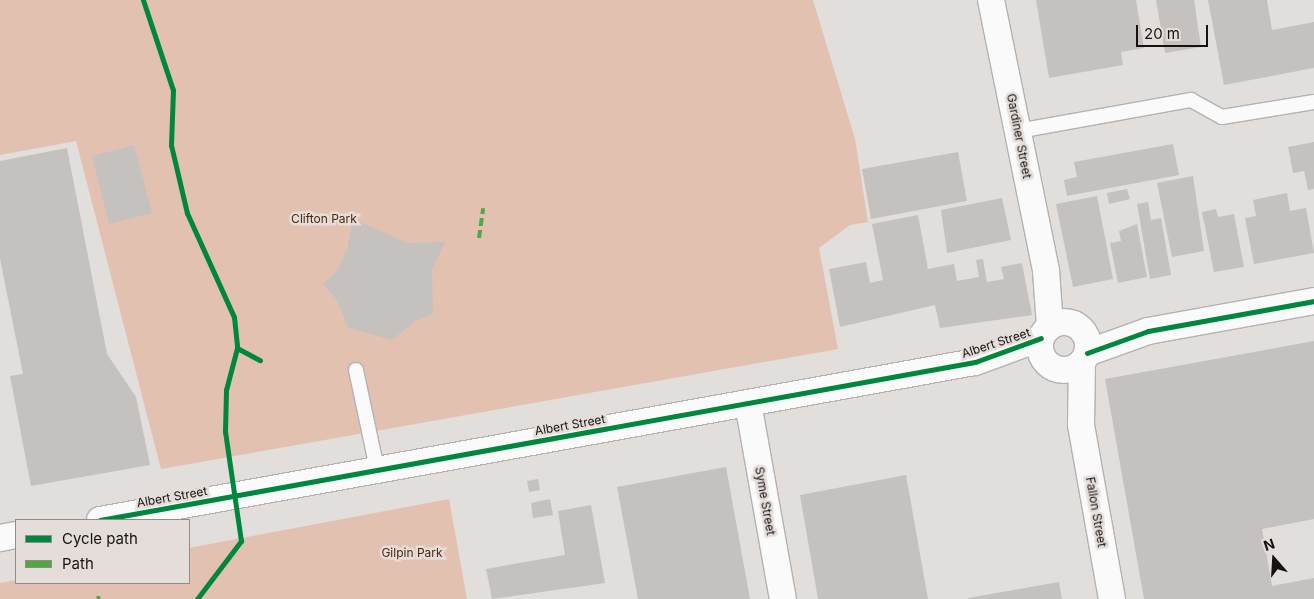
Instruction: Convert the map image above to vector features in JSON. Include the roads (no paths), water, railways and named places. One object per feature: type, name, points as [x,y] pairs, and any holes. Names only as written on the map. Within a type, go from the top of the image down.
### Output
[{"type":"street","name":"Gardiner Street","points":[[991,0],[1046,272],[1064,346]]},
{"type":"street","name":"Albert Street","points":[[105,519],[1314,301]]},
{"type":"street","name":"Fallon Street","points":[[1064,346],[1081,425],[1112,599]]},
{"type":"street","name":"Syme Street","points":[[748,403],[783,599]]},
{"type":"street","points":[[0,538],[15,535]]},
{"type":"lane","points":[[1018,131],[1191,100],[1222,117],[1314,102]]},
{"type":"lane","points":[[356,370],[377,469]]},
{"type":"park label","name":"Clifton Park","points":[[324,219]]},
{"type":"park label","name":"Gilpin Park","points":[[412,553]]}]
